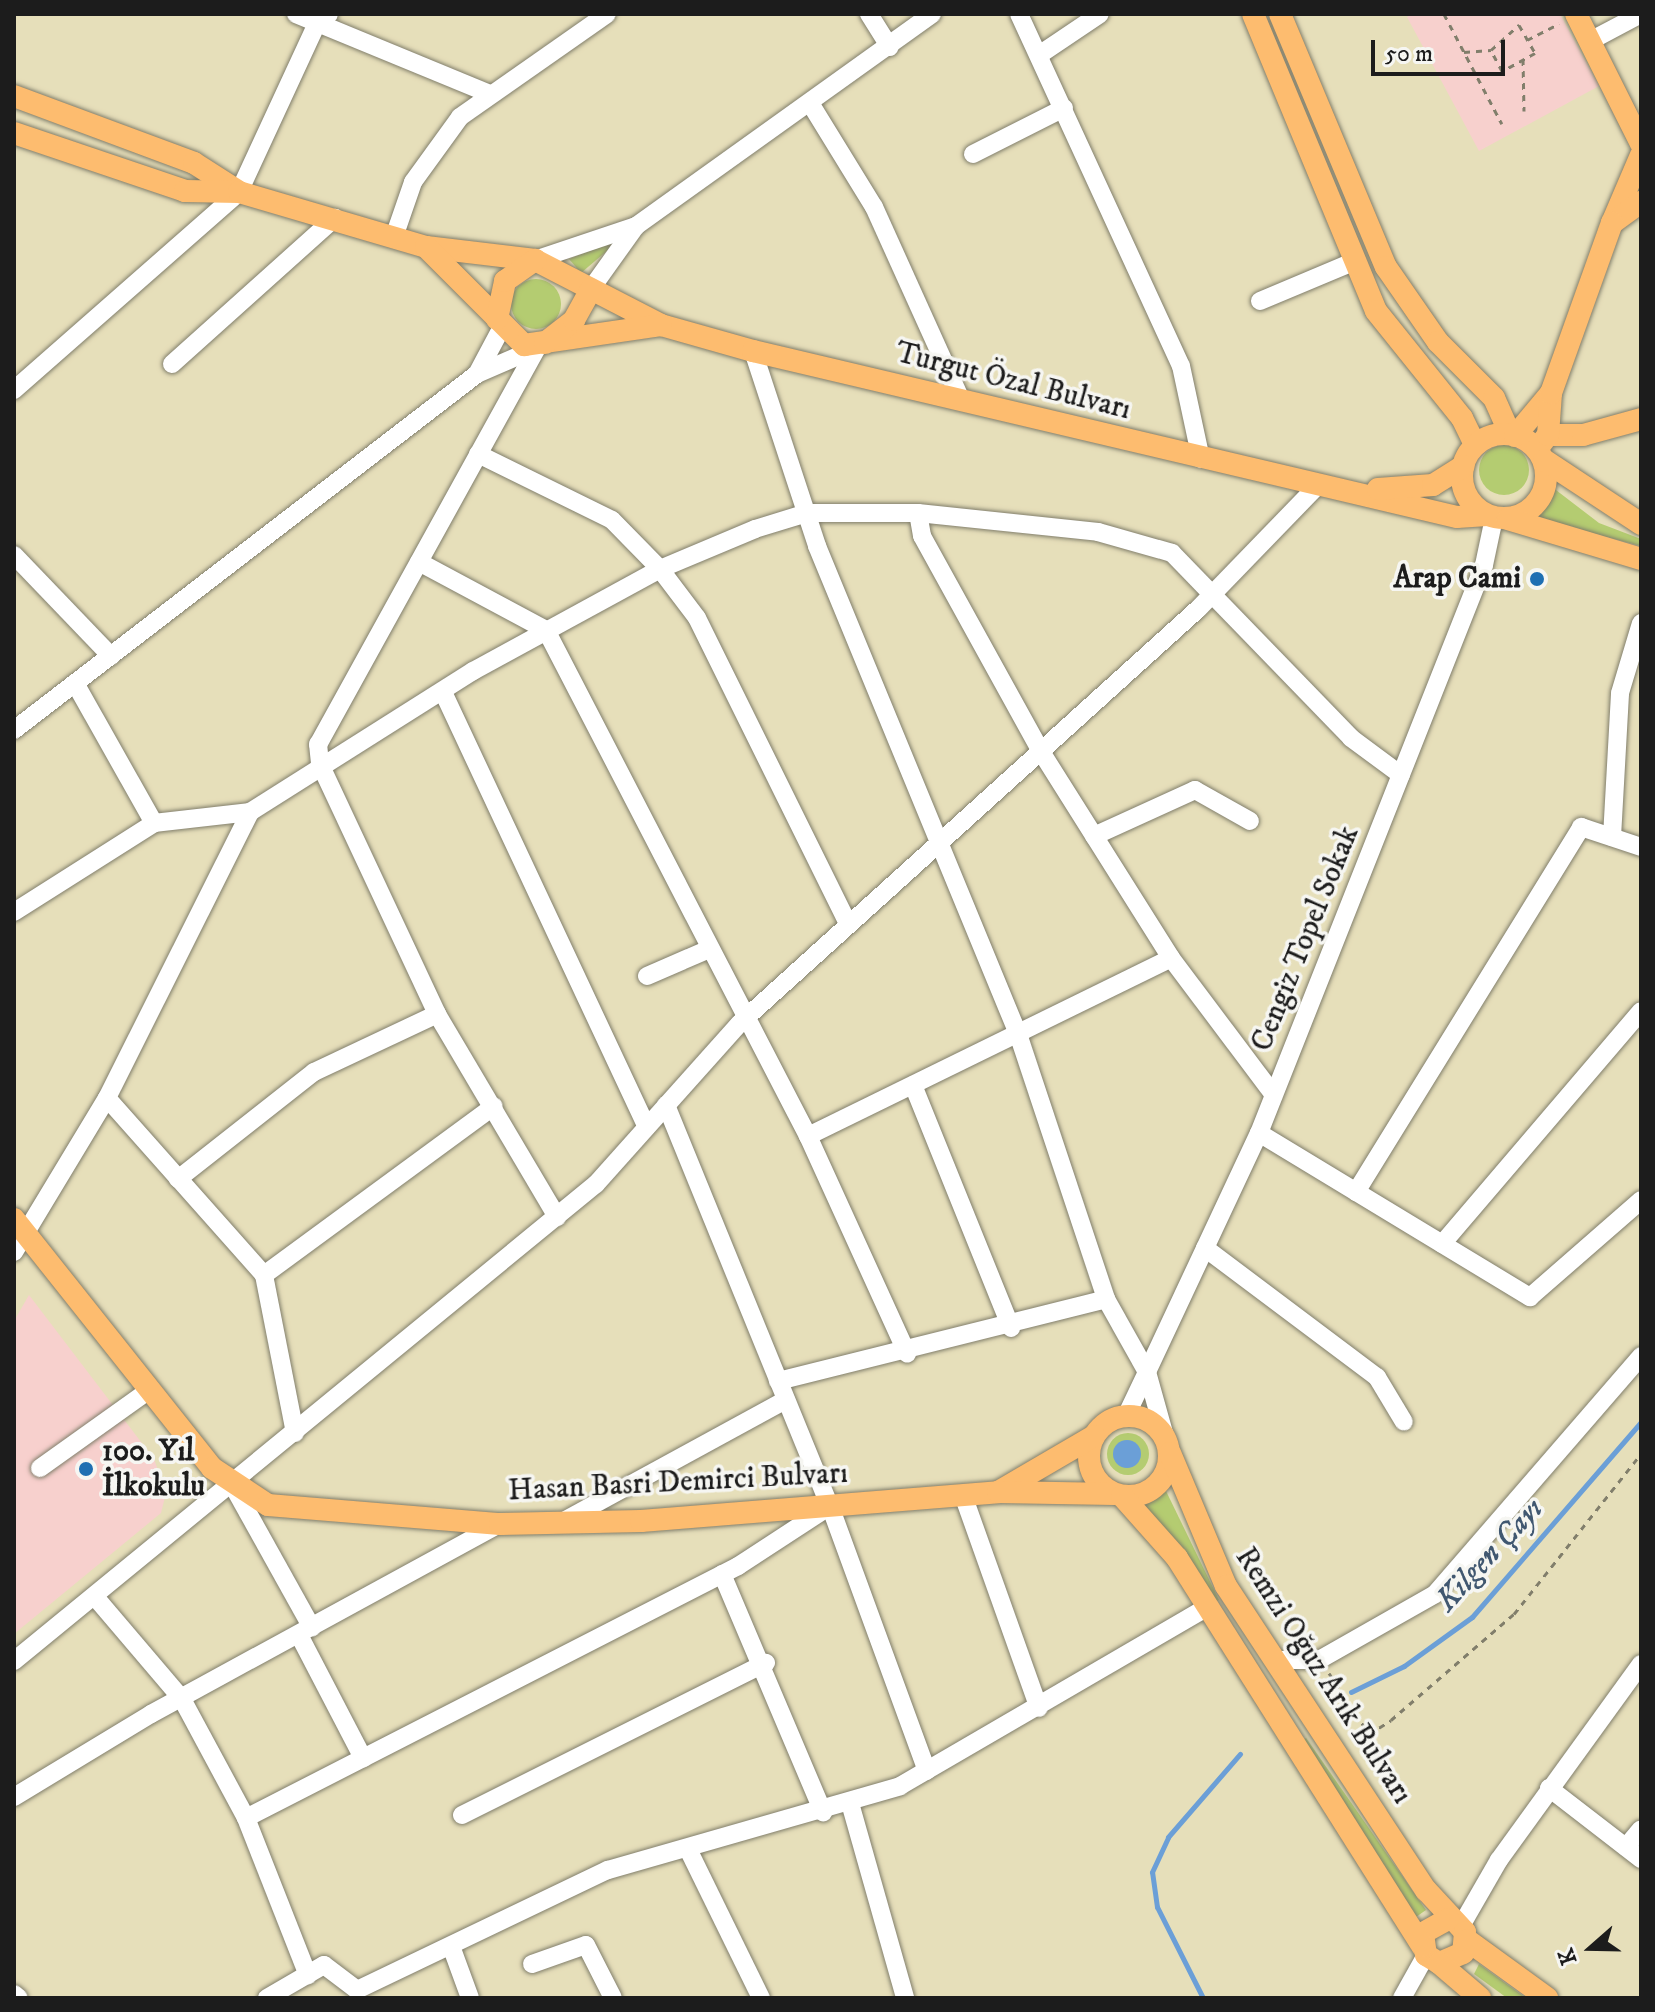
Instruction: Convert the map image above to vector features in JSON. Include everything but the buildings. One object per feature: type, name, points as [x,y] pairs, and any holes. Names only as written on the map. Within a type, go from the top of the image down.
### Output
[{"type":"main road","points":[[1253,14],[1376,311],[1462,418],[1475,445],[1512,435],[1551,393]]},
{"type":"main road","points":[[1280,14],[1386,267],[1438,342],[1494,398],[1512,435],[1543,448],[1641,524]]},
{"type":"main road","points":[[1577,15],[1638,134]]},
{"type":"main road","name":"Turgut Özal Bulvarı","points":[[14,96],[194,163],[239,192]]},
{"type":"main road","name":"Turgut Özal Bulvarı","points":[[14,133],[185,191],[239,192],[426,247],[535,260],[661,325],[753,351],[1201,459],[1353,490],[1457,517],[1496,517],[1641,559]]},
{"type":"main road","points":[[1463,466],[1465,492],[1496,517],[1541,499],[1543,448],[1551,393],[1612,223],[1641,155]]},
{"type":"main road","points":[[1612,223],[1641,202]]},
{"type":"main road","name":"Turgut Özal Bulvarı","points":[[426,247],[500,323],[537,348],[661,325]]},
{"type":"main road","points":[[500,323],[505,281],[535,260]]},
{"type":"main road","points":[[537,348],[574,320],[591,289]]},
{"type":"main road","points":[[1543,448],[1641,419]]},
{"type":"main road","name":"Turgut Özal Bulvarı","points":[[1353,490],[1419,489],[1446,481],[1463,466],[1475,445]]},
{"type":"main road","name":"Hasan Basri Demirci Bulvarı","points":[[18,1235],[148,1391],[233,1486],[298,1513],[500,1524],[560,1523],[998,1492],[1118,1495]]},
{"type":"main road","points":[[1094,1436],[1126,1416],[1150,1421],[1168,1447],[1157,1486],[1118,1495]]},
{"type":"main road","name":"Hasan Basri Demirci Bulvarı","points":[[998,1492],[1094,1436]]},
{"type":"main road","name":"Remzi Oğuz Arık Bulvarı","points":[[1094,1436],[1094,1476],[1118,1495],[1165,1543],[1429,1955],[1476,1997]]},
{"type":"main road","name":"Remzi Oğuz Arık Bulvarı","points":[[1168,1447],[1208,1552],[1274,1660],[1458,1928],[1547,1998]]},
{"type":"main road","points":[[1427,1926],[1458,1928],[1459,1959],[1429,1955],[1427,1926]]},
{"type":"street","points":[[296,14],[323,18],[490,94]]},
{"type":"street","points":[[394,237],[437,142],[490,94],[607,14]]},
{"type":"street","points":[[869,14],[890,47]]},
{"type":"street","points":[[535,260],[636,226],[932,14]]},
{"type":"street","points":[[1019,14],[1181,366],[1201,459]]},
{"type":"street","points":[[1039,55],[1100,14]]},
{"type":"street","points":[[1590,41],[1641,14]]},
{"type":"street","points":[[17,383],[239,192],[323,18]]},
{"type":"street","points":[[810,103],[874,207],[961,400]]},
{"type":"street","points":[[973,154],[1064,108]]},
{"type":"street","points":[[172,364],[335,218]]},
{"type":"street","points":[[591,289],[636,226]]},
{"type":"street","points":[[1260,301],[1355,261]]},
{"type":"street","points":[[477,374],[500,323]]},
{"type":"street","points":[[14,730],[477,374],[537,348]]},
{"type":"street","points":[[537,348],[318,744],[320,764],[437,1014],[557,1217]]},
{"type":"street","points":[[753,351],[807,513],[1018,1034],[1106,1299],[1147,1372],[1168,1447]]},
{"type":"street","points":[[478,454],[612,520],[660,569],[697,618],[848,924]]},
{"type":"street","points":[[14,1661],[233,1486],[557,1217],[647,1127],[744,1019],[1215,591],[1319,484]]},
{"type":"street","points":[[14,912],[154,823],[250,812],[320,764],[546,630],[660,569],[807,513],[918,513],[1098,532],[1172,553],[1215,591],[1351,738],[1401,775]]},
{"type":"street","points":[[918,513],[922,536],[1040,750],[1171,958],[1274,1095]]},
{"type":"street","name":"Cengiz Topel Sokak","points":[[1126,1416],[1259,1133],[1484,565],[1496,517]]},
{"type":"street","points":[[14,555],[111,656]]},
{"type":"street","points":[[419,562],[546,630],[744,1019],[808,1136],[907,1353]]},
{"type":"street","points":[[1612,837],[1620,693],[1641,623]]},
{"type":"street","points":[[75,683],[154,823]]},
{"type":"street","points":[[443,692],[647,1127]]},
{"type":"street","points":[[1094,836],[1195,790],[1250,821]]},
{"type":"street","points":[[18,1235],[107,1098],[250,812]]},
{"type":"street","points":[[1356,1192],[1581,827],[1641,847]]},
{"type":"street","points":[[647,976],[709,949]]},
{"type":"street","points":[[808,1136],[1171,958]]},
{"type":"street","points":[[1442,1244],[1641,1011]]},
{"type":"street","points":[[178,1179],[314,1072],[437,1014]]},
{"type":"street","points":[[913,1085],[1011,1328]]},
{"type":"street","points":[[107,1098],[264,1275],[295,1433]]},
{"type":"street","points":[[666,1105],[830,1506],[927,1771]]},
{"type":"street","points":[[264,1275],[494,1106]]},
{"type":"street","points":[[1259,1133],[1530,1297],[1641,1200]]},
{"type":"street","points":[[1205,1248],[1377,1377],[1404,1422]]},
{"type":"street","points":[[778,1381],[1011,1328],[1106,1299]]},
{"type":"street","points":[[1274,1660],[1319,1660],[1435,1594],[1641,1356]]},
{"type":"street","points":[[40,1468],[148,1391]]},
{"type":"street","points":[[560,1523],[786,1400]]},
{"type":"street","points":[[233,1486],[306,1631],[363,1758]]},
{"type":"street","points":[[963,1495],[1039,1708]]},
{"type":"street","points":[[246,1818],[722,1574],[830,1506]]},
{"type":"street","points":[[14,1797],[182,1699],[500,1524]]},
{"type":"street","points":[[722,1574],[766,1663],[823,1812]]},
{"type":"street","points":[[96,1598],[182,1699],[246,1818],[308,1975]]},
{"type":"street","points":[[267,1998],[324,1965],[357,1990],[608,1870],[823,1812],[927,1771],[1207,1607]]},
{"type":"street","points":[[462,1815],[766,1663]]},
{"type":"street","points":[[1458,1928],[1549,1788],[1641,1664]]},
{"type":"street","points":[[1549,1788],[1641,1859]]},
{"type":"street","points":[[850,1803],[904,1997]]},
{"type":"street","points":[[1626,1847],[1641,1829]]},
{"type":"street","points":[[688,1849],[761,1998]]},
{"type":"street","points":[[532,1964],[586,1945],[613,1998]]},
{"type":"street","points":[[451,1946],[470,1998]]},
{"type":"street","points":[[1402,1998],[1429,1955]]},
{"type":"street","points":[[14,1994],[19,1998]]},
{"type":"path","points":[[1444,14],[1502,124]]},
{"type":"path","points":[[1527,40],[1577,15]]},
{"type":"path","points":[[1464,52],[1491,50],[1519,25],[1535,53],[1502,71],[1491,50]]},
{"type":"path","points":[[1523,59],[1524,111]]},
{"type":"path","points":[[1333,1678],[1369,1734],[1445,1675],[1514,1614],[1641,1454]]},
{"type":"shaded area","points":[[1412,14],[1560,14],[1599,86],[1479,151],[1407,17]]},
{"type":"shaded area","name":"100. Yıl İlkokulu","points":[[29,1295],[154,1459],[166,1493],[161,1513],[14,1634],[14,1321]]},
{"type":"green space","points":[[622,238],[581,273],[569,259]]},
{"type":"green space","points":[[536,279],[554,286],[561,304],[554,322],[536,329],[518,322],[511,304],[518,286]]},
{"type":"green space","points":[[1494,446],[1514,446],[1528,460],[1528,480],[1514,494],[1494,494],[1480,480],[1480,460]]},
{"type":"green space","points":[[1552,487],[1599,523],[1641,539],[1641,546],[1530,517]]},
{"type":"green space","points":[[1128,1433],[1143,1439],[1149,1454],[1143,1469],[1128,1475],[1113,1469],[1107,1454],[1113,1439]]},
{"type":"green space","points":[[1166,1491],[1219,1600],[1215,1602],[1138,1506]]},
{"type":"green space","points":[[1306,1738],[1426,1910],[1416,1917],[1302,1741]]},
{"type":"green space","points":[[1479,1964],[1526,1998],[1507,1998],[1474,1974]]},
{"type":"water","points":[[1127,1440],[1137,1444],[1141,1454],[1137,1464],[1127,1468],[1117,1464],[1113,1454],[1117,1444]]},
{"type":"waterway","name":"Kilgen Çayı","points":[[1351,1692],[1404,1666],[1472,1617],[1641,1422]]},
{"type":"waterway","name":"Kilgen Çayı","points":[[1203,1998],[1157,1907],[1152,1872],[1168,1837],[1240,1754]]},
{"type":"place","name":"Arap Cami","points":[[1537,579]]},
{"type":"place","name":"100. Yıl İlkokulu","points":[[86,1469]]}]
